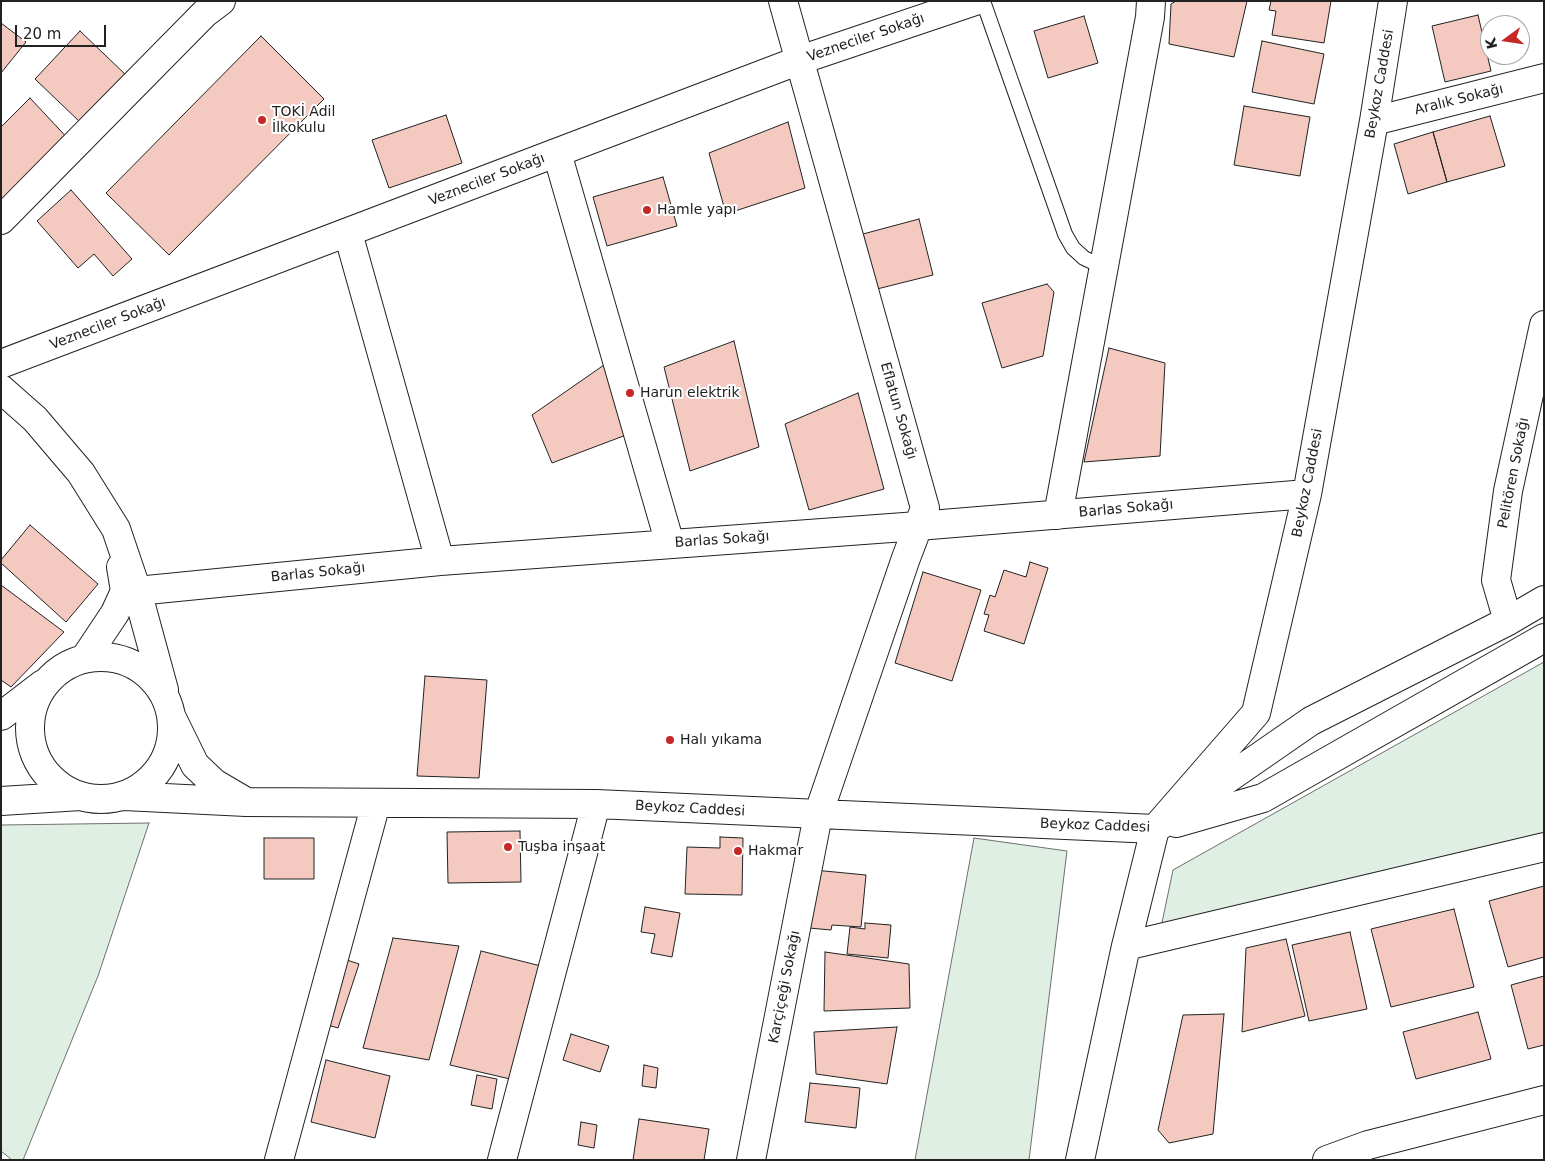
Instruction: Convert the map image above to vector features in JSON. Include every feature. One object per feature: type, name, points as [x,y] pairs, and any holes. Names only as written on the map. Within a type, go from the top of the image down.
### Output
[{"type":"street","points":[[1,220],[205,14],[221,1]]},
{"type":"street","name":"Eflatun Sokağı","points":[[783,1],[925,508],[818,814]]},
{"type":"street","name":"Vezneciler Sokağı","points":[[1,364],[800,60],[975,1]]},
{"type":"street","points":[[1058,515],[1151,1]]},
{"type":"street","name":"Beykoz Caddesi","points":[[124,796],[246,802],[596,804],[1155,829],[1256,714],[1307,494],[1394,1]]},
{"type":"street","name":"Aralık Sokağı","points":[[1374,121],[1544,78]]},
{"type":"street","points":[[557,153],[670,544]]},
{"type":"street","points":[[348,233],[440,561]]},
{"type":"street","name":"Pelitören Sokağı","points":[[1508,621],[1496,580],[1508,491],[1544,325]]},
{"type":"street","points":[[1,389],[35,419],[81,474],[116,529],[137,591],[169,708],[172,738],[166,756],[156,773],[142,787],[124,796],[105,799],[81,796],[1,801]]},
{"type":"street","name":"Barlas Sokağı","points":[[137,591],[440,561],[918,526],[1307,494]]},
{"type":"street","points":[[85,658],[115,613],[125,591],[116,529]]},
{"type":"street","points":[[1080,1160],[1126,946],[1155,829],[1311,721],[1508,621],[1544,600]]},
{"type":"street","points":[[1155,829],[1263,798],[1544,638]]},
{"type":"street","points":[[1,716],[67,665],[85,658],[105,656],[124,660],[142,669],[156,682],[195,765],[214,783],[246,802]]},
{"type":"street","points":[[49,680],[36,700],[30,723],[33,747],[43,768],[60,786],[81,796]]},
{"type":"street","points":[[279,1160],[376,802]]},
{"type":"street","points":[[502,1160],[596,804]]},
{"type":"street","name":"Karçiçeği Sokağı","points":[[751,1160],[818,814]]},
{"type":"street","points":[[1126,946],[1544,847]]},
{"type":"street","points":[[1327,1160],[1368,1145],[1544,1100]]},
{"type":"lane","points":[[983,1],[1065,234],[1073,248],[1084,258],[1103,267]]},
{"type":"green space","points":[[1544,662],[1544,834],[1160,932],[1173,870]]},
{"type":"green space","points":[[149,823],[98,976],[23,1160],[12,1160],[1,1151],[1,825]]},
{"type":"green space","points":[[974,838],[1067,851],[1029,1160],[915,1160]]},
{"type":"building","points":[[1176,1],[1247,1],[1234,57],[1169,44],[1171,4]]},
{"type":"building","points":[[1271,1],[1331,1],[1324,43],[1272,35],[1276,11],[1269,10]]},
{"type":"building","points":[[1478,15],[1480,24],[1480,65],[1490,65],[1491,71],[1445,82],[1432,26]]},
{"type":"building","points":[[1084,16],[1098,63],[1048,78],[1034,31]]},
{"type":"building","points":[[1,23],[26,42],[1,73]]},
{"type":"building","points":[[80,31],[127,76],[82,124],[35,79]]},
{"type":"building","points":[[261,36],[324,99],[169,255],[106,193]]},
{"type":"building","points":[[1262,41],[1324,54],[1314,104],[1252,92]]},
{"type":"building","points":[[30,98],[73,144],[8,204],[1,197],[1,127]]},
{"type":"building","points":[[1244,106],[1310,117],[1300,176],[1234,165]]},
{"type":"building","points":[[446,115],[462,163],[389,188],[372,140]]},
{"type":"building","points":[[1490,116],[1505,166],[1447,182],[1433,132]]},
{"type":"building","points":[[788,122],[805,188],[726,214],[709,153]]},
{"type":"building","points":[[1433,132],[1447,182],[1408,194],[1394,144]]},
{"type":"building","points":[[663,177],[677,226],[607,246],[593,197]]},
{"type":"building","points":[[71,190],[132,259],[113,276],[94,254],[78,268],[37,221]]},
{"type":"building","points":[[919,219],[933,275],[877,289],[863,234]]},
{"type":"building","points":[[1047,284],[1054,292],[1043,356],[1002,368],[982,303]]},
{"type":"building","points":[[734,341],[759,447],[690,471],[664,367]]},
{"type":"building","points":[[1109,348],[1165,363],[1160,456],[1084,462]]},
{"type":"building","points":[[604,365],[634,432],[552,463],[532,415]]},
{"type":"building","points":[[858,393],[884,489],[809,510],[785,424]]},
{"type":"building","points":[[30,525],[98,584],[66,622],[1,563],[1,560]]},
{"type":"building","points":[[1030,562],[1048,568],[1024,644],[984,631],[989,615],[984,614],[990,595],[995,597],[1004,570],[1026,577]]},
{"type":"building","points":[[923,572],[981,590],[952,681],[895,663]]},
{"type":"building","points":[[1,585],[64,632],[11,687],[1,680]]},
{"type":"building","points":[[425,676],[487,680],[479,778],[417,776]]},
{"type":"building","points":[[520,831],[521,882],[448,883],[447,832]]},
{"type":"building","points":[[720,837],[743,838],[742,895],[685,894],[687,847],[720,848]]},
{"type":"building","points":[[264,838],[314,838],[314,879],[264,879]]},
{"type":"building","points":[[814,870],[866,875],[861,927],[832,925],[831,930],[809,928]]},
{"type":"building","points":[[1544,886],[1544,957],[1508,967],[1489,901]]},
{"type":"building","points":[[645,907],[680,913],[672,957],[651,953],[655,934],[641,932]]},
{"type":"building","points":[[1454,909],[1474,987],[1391,1007],[1371,929]]},
{"type":"building","points":[[865,923],[891,925],[888,958],[847,954],[850,927],[865,929]]},
{"type":"building","points":[[1350,932],[1367,1009],[1309,1021],[1292,945]]},
{"type":"building","points":[[393,938],[459,946],[429,1060],[363,1048]]},
{"type":"building","points":[[1286,939],[1305,1016],[1242,1032],[1246,948]]},
{"type":"building","points":[[481,951],[541,966],[510,1079],[450,1065]]},
{"type":"building","points":[[825,952],[909,964],[910,1008],[824,1011]]},
{"type":"building","points":[[344,959],[359,964],[338,1028],[324,1024]]},
{"type":"building","points":[[1544,976],[1544,1045],[1528,1049],[1511,985]]},
{"type":"building","points":[[1478,1012],[1491,1059],[1416,1079],[1403,1032]]},
{"type":"building","points":[[1224,1014],[1213,1134],[1169,1143],[1158,1130],[1183,1015]]},
{"type":"building","points":[[897,1027],[887,1084],[816,1074],[814,1032]]},
{"type":"building","points":[[571,1034],[609,1046],[600,1072],[563,1060]]},
{"type":"building","points":[[326,1060],[390,1076],[375,1138],[311,1122]]},
{"type":"building","points":[[644,1065],[658,1068],[656,1088],[642,1086]]},
{"type":"building","points":[[477,1075],[497,1079],[492,1109],[471,1105]]},
{"type":"building","points":[[810,1083],[860,1088],[856,1128],[805,1122]]},
{"type":"building","points":[[639,1119],[709,1129],[704,1160],[633,1160]]},
{"type":"building","points":[[581,1122],[597,1125],[594,1148],[578,1145]]},
{"type":"place","name":"TOKİ Adil İlkokulu","points":[[262,120]]},
{"type":"place","name":"Hamle yapı","points":[[647,210]]},
{"type":"place","name":"Harun elektrik","points":[[630,393]]},
{"type":"place","name":"Halı yıkama","points":[[670,740]]},
{"type":"place","name":"Tuşba inşaat","points":[[508,847]]},
{"type":"place","name":"Hakmar","points":[[738,851]]}]
